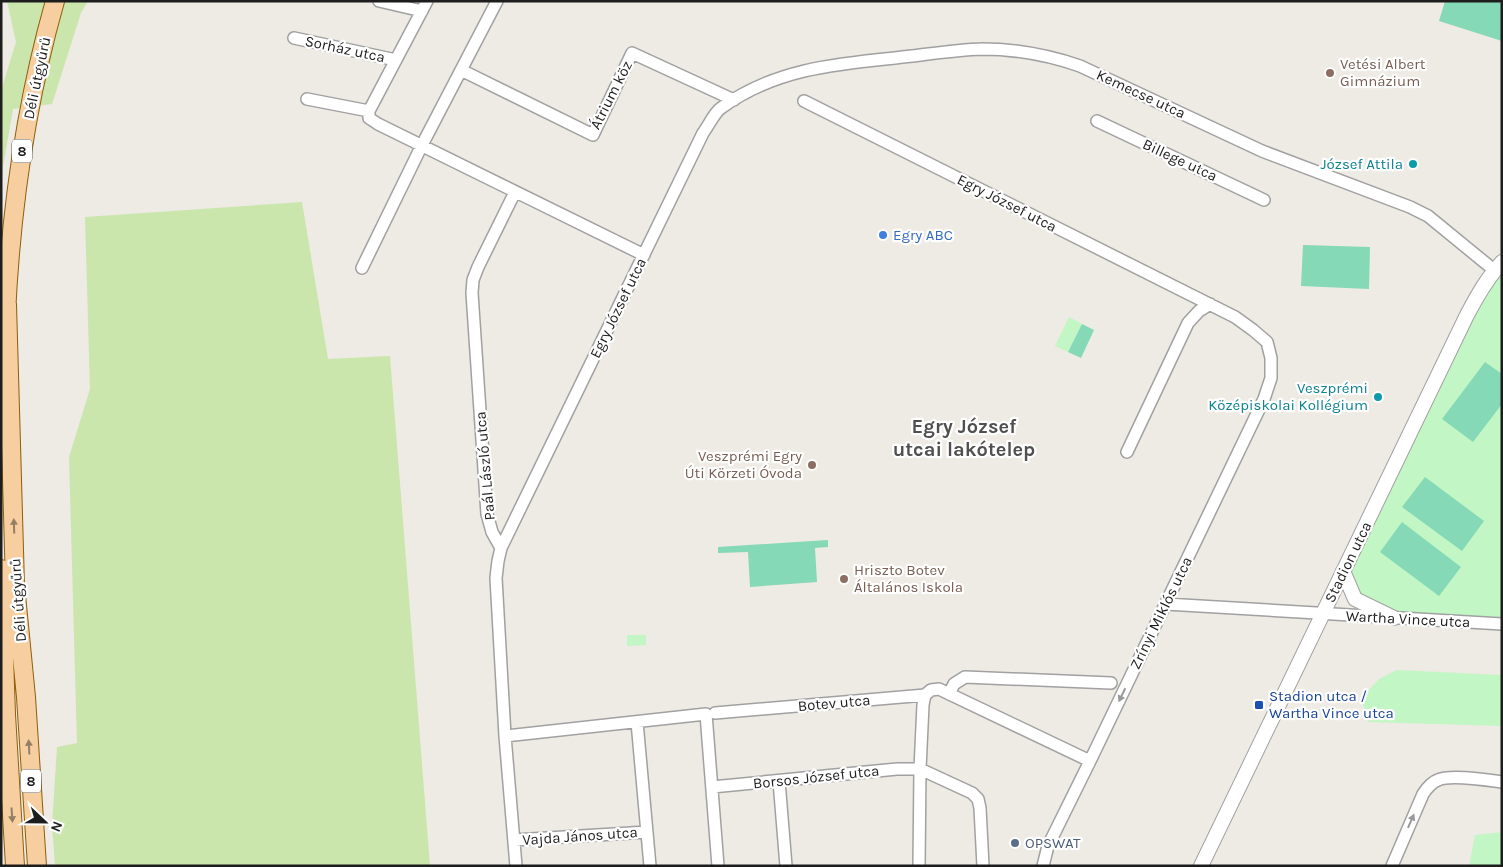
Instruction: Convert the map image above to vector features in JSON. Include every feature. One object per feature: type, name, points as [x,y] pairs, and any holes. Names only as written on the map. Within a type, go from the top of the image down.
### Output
[{"type":"main road","name":"Déli útgyűrű","points":[[1,467],[7,304],[13,230],[23,145],[35,81],[55,1]]},
{"type":"main road","name":"Déli útgyűrű","points":[[7,304],[15,585],[26,697],[37,866]]},
{"type":"main road","name":"Déli útgyűrű","points":[[1,569],[6,714],[16,866]]},
{"type":"street","name":"Sorház utca","points":[[369,115],[424,6],[379,1]]},
{"type":"street","points":[[362,268],[422,145],[497,3]]},
{"type":"street","name":"Sorház utca","points":[[294,38],[396,60]]},
{"type":"street","name":"Kemecse utca","points":[[757,87],[783,76],[810,68],[957,51],[984,49],[1058,58],[1080,66],[1262,151],[1410,206],[1428,216],[1498,266]]},
{"type":"street","name":"Átrium köz","points":[[461,70],[593,135],[632,53],[734,100]]},
{"type":"street","name":"Egry József utca","points":[[501,548],[704,133],[719,109],[757,87]]},
{"type":"street","points":[[307,99],[369,115],[378,124],[644,255]]},
{"type":"street","name":"Egry József utca","points":[[804,101],[1235,317],[1267,342],[1271,358]]},
{"type":"street","name":"Billege utca","points":[[1097,121],[1264,200]]},
{"type":"street","name":"Paál László utca","points":[[501,548],[492,532],[487,514],[472,293],[473,280],[478,267],[515,192]]},
{"type":"street","name":"Stadion utca","points":[[1201,866],[1467,315],[1479,292],[1498,266]]},
{"type":"street","points":[[1127,452],[1188,323],[1199,311],[1210,304]]},
{"type":"street","name":"Zrínyi Miklós utca","points":[[1043,866],[1048,846],[1264,399],[1272,378],[1271,358]]},
{"type":"street","points":[[501,548],[496,578],[505,736],[516,866]]},
{"type":"street","points":[[1343,571],[1355,599],[1394,618]]},
{"type":"street","name":"Wartha Vince utca","points":[[1166,604],[1502,624]]},
{"type":"street","points":[[949,694],[954,684],[965,678],[1111,683]]},
{"type":"street","name":"Botev utca","points":[[505,736],[710,714],[925,695],[931,690],[939,689],[1090,761]]},
{"type":"street","points":[[919,866],[920,769],[925,695]]},
{"type":"street","points":[[710,714],[712,787],[718,866]]},
{"type":"street","name":"Vajda János utca","points":[[637,722],[650,866]]},
{"type":"street","name":"Borsos József utca","points":[[712,787],[897,769],[920,769],[972,793],[978,799],[983,866]]},
{"type":"street","points":[[1392,866],[1424,794],[1438,779],[1451,777],[1502,782]]},
{"type":"street","points":[[779,780],[786,866]]},
{"type":"street","name":"Vajda János utca","points":[[514,840],[647,832]]},
{"type":"green space","points":[[7,1],[88,1],[81,13],[52,104],[13,109],[1,178],[1,91],[16,42]]},
{"type":"green space","points":[[1445,1],[1502,1],[1502,41],[1439,21]]},
{"type":"green space","points":[[302,202],[328,359],[390,356],[430,866],[55,866],[52,825],[57,747],[77,743],[69,457],[90,389],[85,217]]},
{"type":"green space","points":[[1303,245],[1370,247],[1369,289],[1301,286]]},
{"type":"green space","points":[[1502,262],[1502,624],[1394,618],[1355,599],[1343,571]]},
{"type":"green space","points":[[1069,317],[1082,324],[1068,352],[1055,346]]},
{"type":"green space","points":[[1082,324],[1094,330],[1081,358],[1068,352]]},
{"type":"green space","points":[[1485,362],[1502,374],[1502,404],[1473,442],[1442,419]]},
{"type":"green space","points":[[1425,477],[1484,521],[1462,551],[1402,507]]},
{"type":"green space","points":[[1402,522],[1461,567],[1439,596],[1380,552]]},
{"type":"green space","points":[[828,540],[828,547],[815,548],[817,582],[750,587],[748,552],[718,553],[718,547]]},
{"type":"green space","points":[[627,635],[646,635],[646,645],[627,646]]},
{"type":"green space","points":[[1397,670],[1502,675],[1502,726],[1368,722],[1361,698],[1379,679]]},
{"type":"green space","points":[[1502,832],[1502,866],[1469,866],[1475,835]]},
{"type":"place","name":"Vetési Albert Gimnázium","points":[[1330,73]]},
{"type":"place","name":"József Attila","points":[[1413,164]]},
{"type":"place","name":"Egry ABC","points":[[883,235]]},
{"type":"place","name":"Veszprémi Középiskolai Kollégium","points":[[1378,397]]},
{"type":"place","name":"Veszprémi Egry Úti Körzeti Óvoda","points":[[812,465]]},
{"type":"place","name":"Hriszto Botev Általános Iskola","points":[[844,579]]},
{"type":"place","name":"Stadion utca / Wartha Vince utca","points":[[1259,705]]},
{"type":"place","name":"OPSWAT","points":[[1015,843]]},
{"type":"district","name":"Egry József utcai lakótelep","points":[[964,438]]}]
